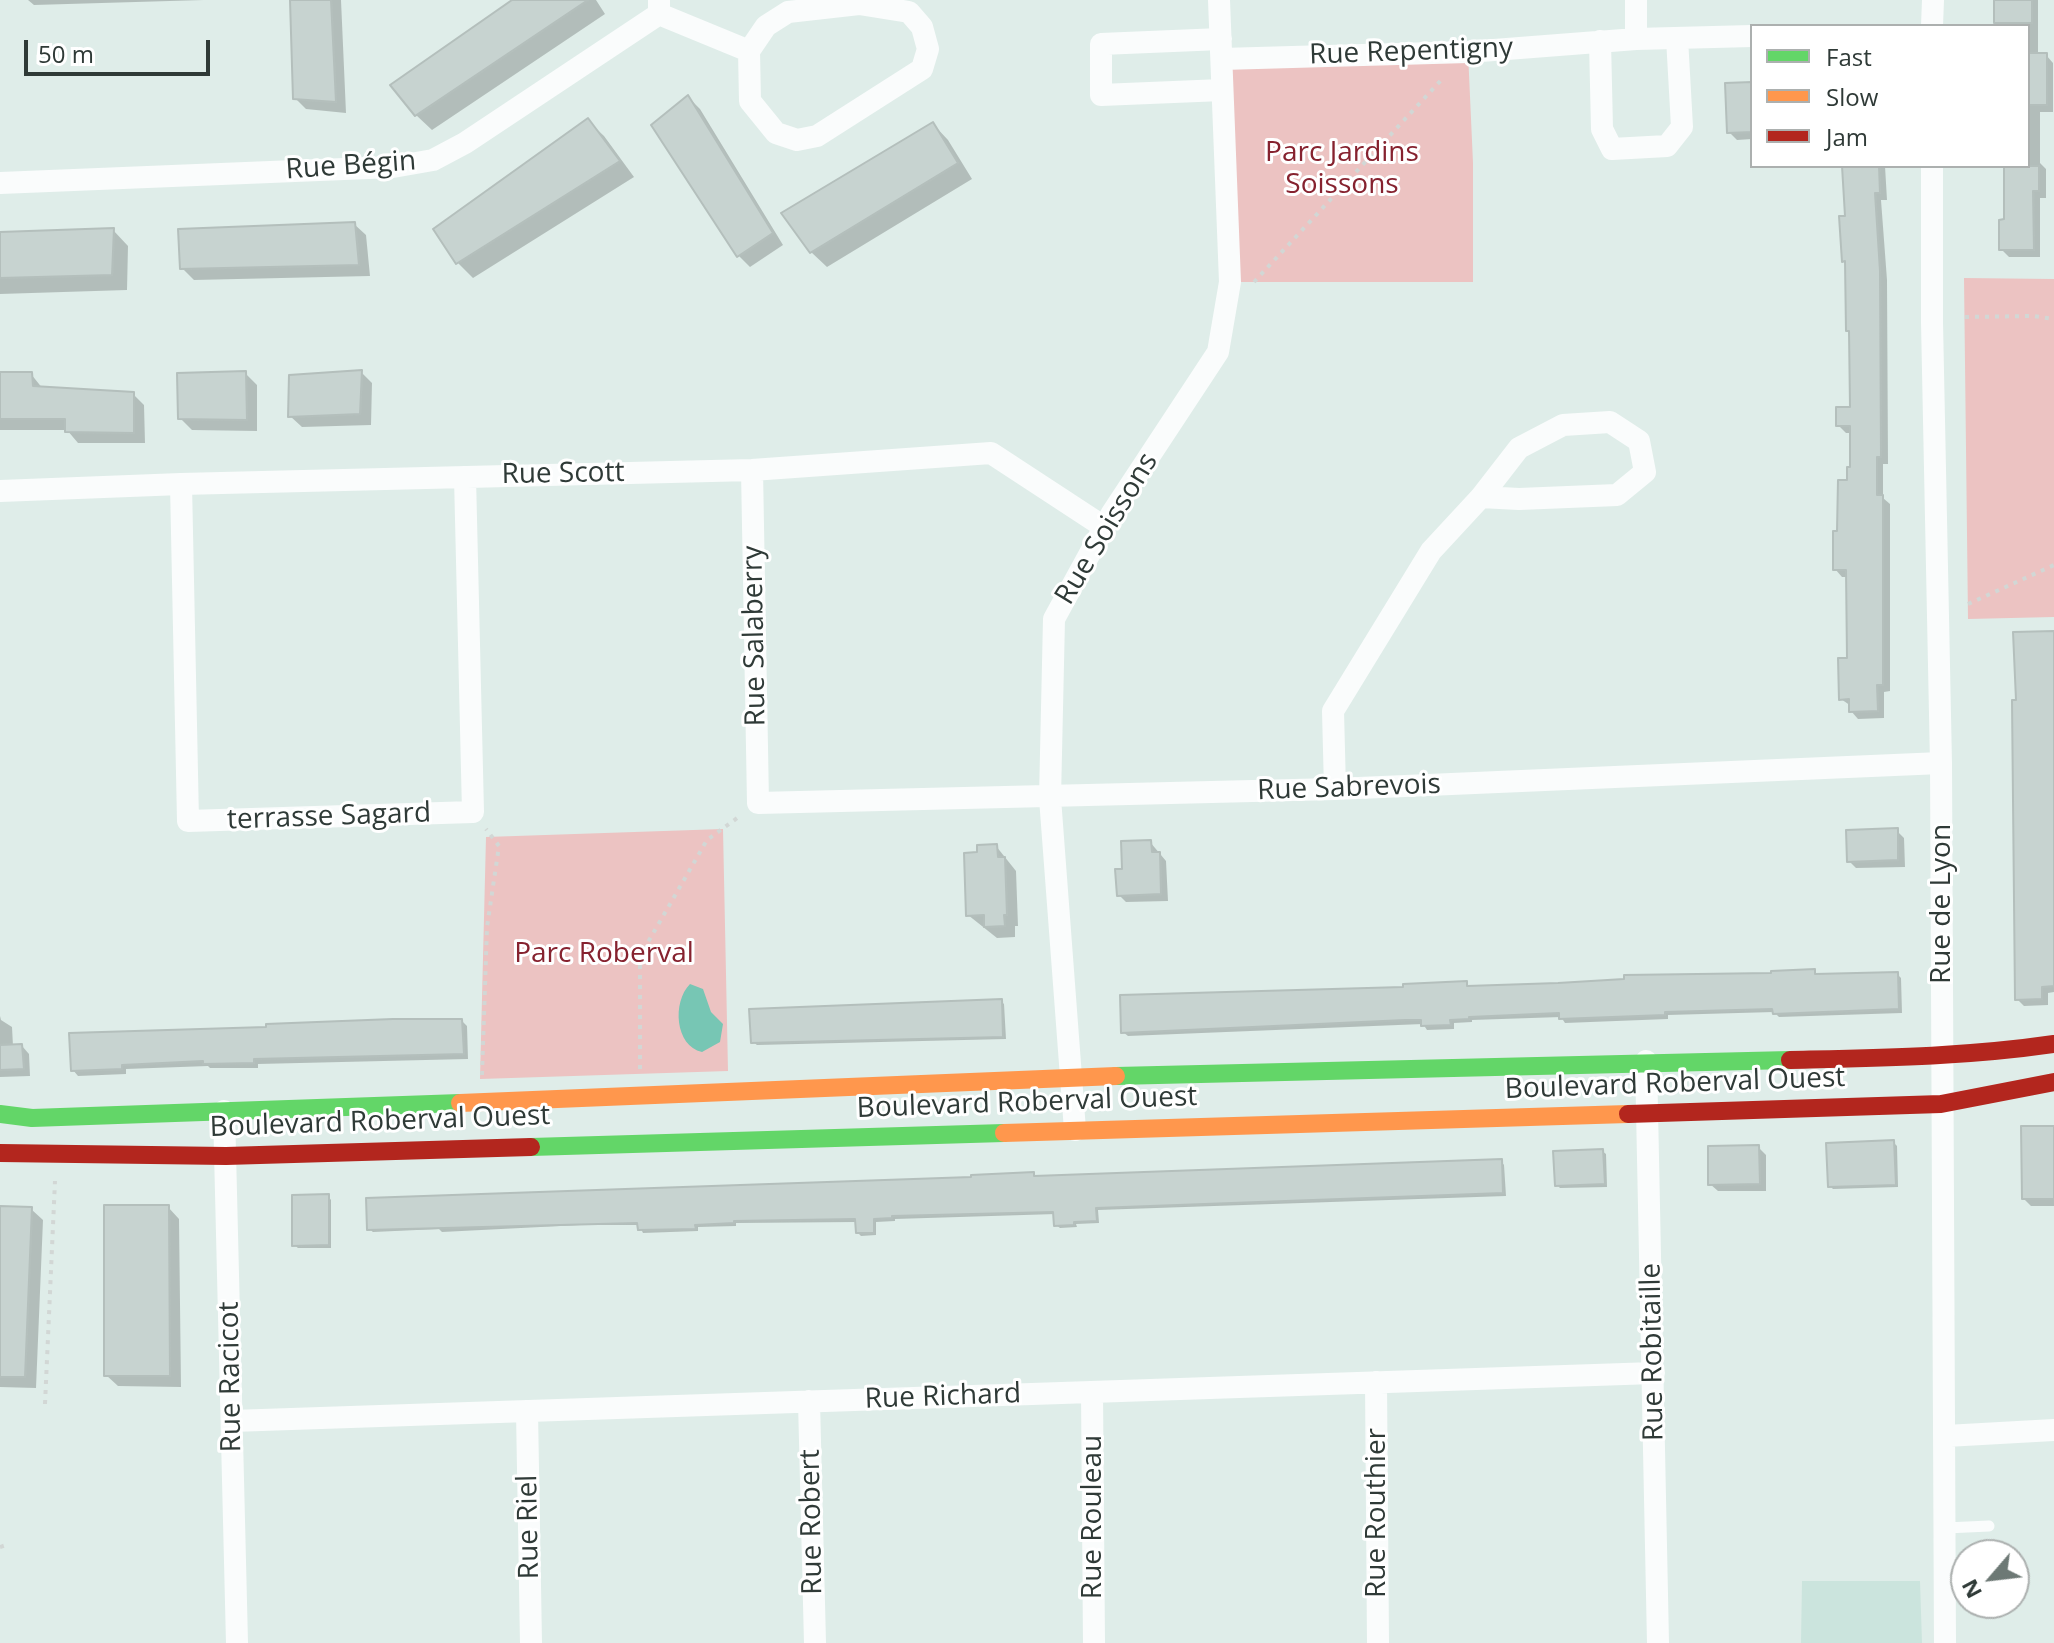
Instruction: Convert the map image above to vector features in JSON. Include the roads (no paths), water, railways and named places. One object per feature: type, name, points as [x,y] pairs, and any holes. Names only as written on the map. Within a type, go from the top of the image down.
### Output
[{"type":"street","name":"Rue Soissons","points":[[1075,1130],[1050,798],[1054,619],[1104,527],[1218,352],[1229,290],[1219,0]]},
{"type":"street","points":[[1636,0],[1636,39]]},
{"type":"street","points":[[1932,24],[1933,0]]},
{"type":"street","points":[[859,4],[909,12],[922,27],[928,49],[922,69],[817,136],[797,140],[776,133],[750,101],[749,51],[766,26],[788,12],[859,4]]},
{"type":"street","name":"Rue Bégin","points":[[0,183],[393,167],[433,160],[465,143],[659,7],[749,51]]},
{"type":"street","name":"Rue Repentigny","points":[[1221,49],[1468,52],[1600,41],[1750,36]]},
{"type":"street","points":[[1600,41],[1602,129],[1612,149],[1667,146],[1682,127],[1677,38]]},
{"type":"street","points":[[1221,49],[1101,44],[1101,95],[1222,90]]},
{"type":"street","name":"Rue de Lyon","points":[[1932,168],[1932,354],[1941,763],[1945,1643]]},
{"type":"street","points":[[1335,789],[1333,711],[1431,551],[1481,497],[1519,448],[1563,425],[1610,422],[1639,441],[1645,472],[1617,495],[1519,499],[1481,497]]},
{"type":"street","name":"Rue Scott","points":[[0,491],[752,470],[991,453],[1104,527]]},
{"type":"street","name":"Rue Salaberry","points":[[752,470],[758,803]]},
{"type":"street","name":"terrasse Sagard","points":[[181,484],[188,821],[473,812],[465,477]]},
{"type":"street","name":"Rue Sabrevois","points":[[758,803],[1335,789],[1941,763]]},
{"type":"street","name":"Boulevard Roberval Ouest","points":[[0,1114],[32,1118],[738,1094],[1072,1078],[1646,1061],[1942,1056],[2054,1044]]},
{"type":"street","name":"Rue Robitaille","points":[[1646,1061],[1658,1643]]},
{"type":"street","name":"Boulevard Roberval Ouest","points":[[0,1153],[226,1156],[1941,1104],[2054,1082]]},
{"type":"street","name":"Rue Racicot","points":[[224,1111],[237,1643]]},
{"type":"street","name":"Rue Richard","points":[[232,1421],[1654,1373]]},
{"type":"street","name":"Rue Routhier","points":[[1376,1382],[1378,1643]]},
{"type":"street","name":"Rue Rouleau","points":[[1092,1392],[1094,1643]]},
{"type":"street","name":"Rue Robert","points":[[809,1401],[815,1643]]},
{"type":"street","name":"Rue Riel","points":[[527,1411],[531,1643]]},
{"type":"street","points":[[1946,1436],[2054,1430]]},
{"type":"lane","points":[[1946,1528],[1989,1526]]},
{"type":"park label","name":"Parc Jardins Soissons","points":[[1342,169]]},
{"type":"park label","name":"Parc Roberval","points":[[604,954]]}]
